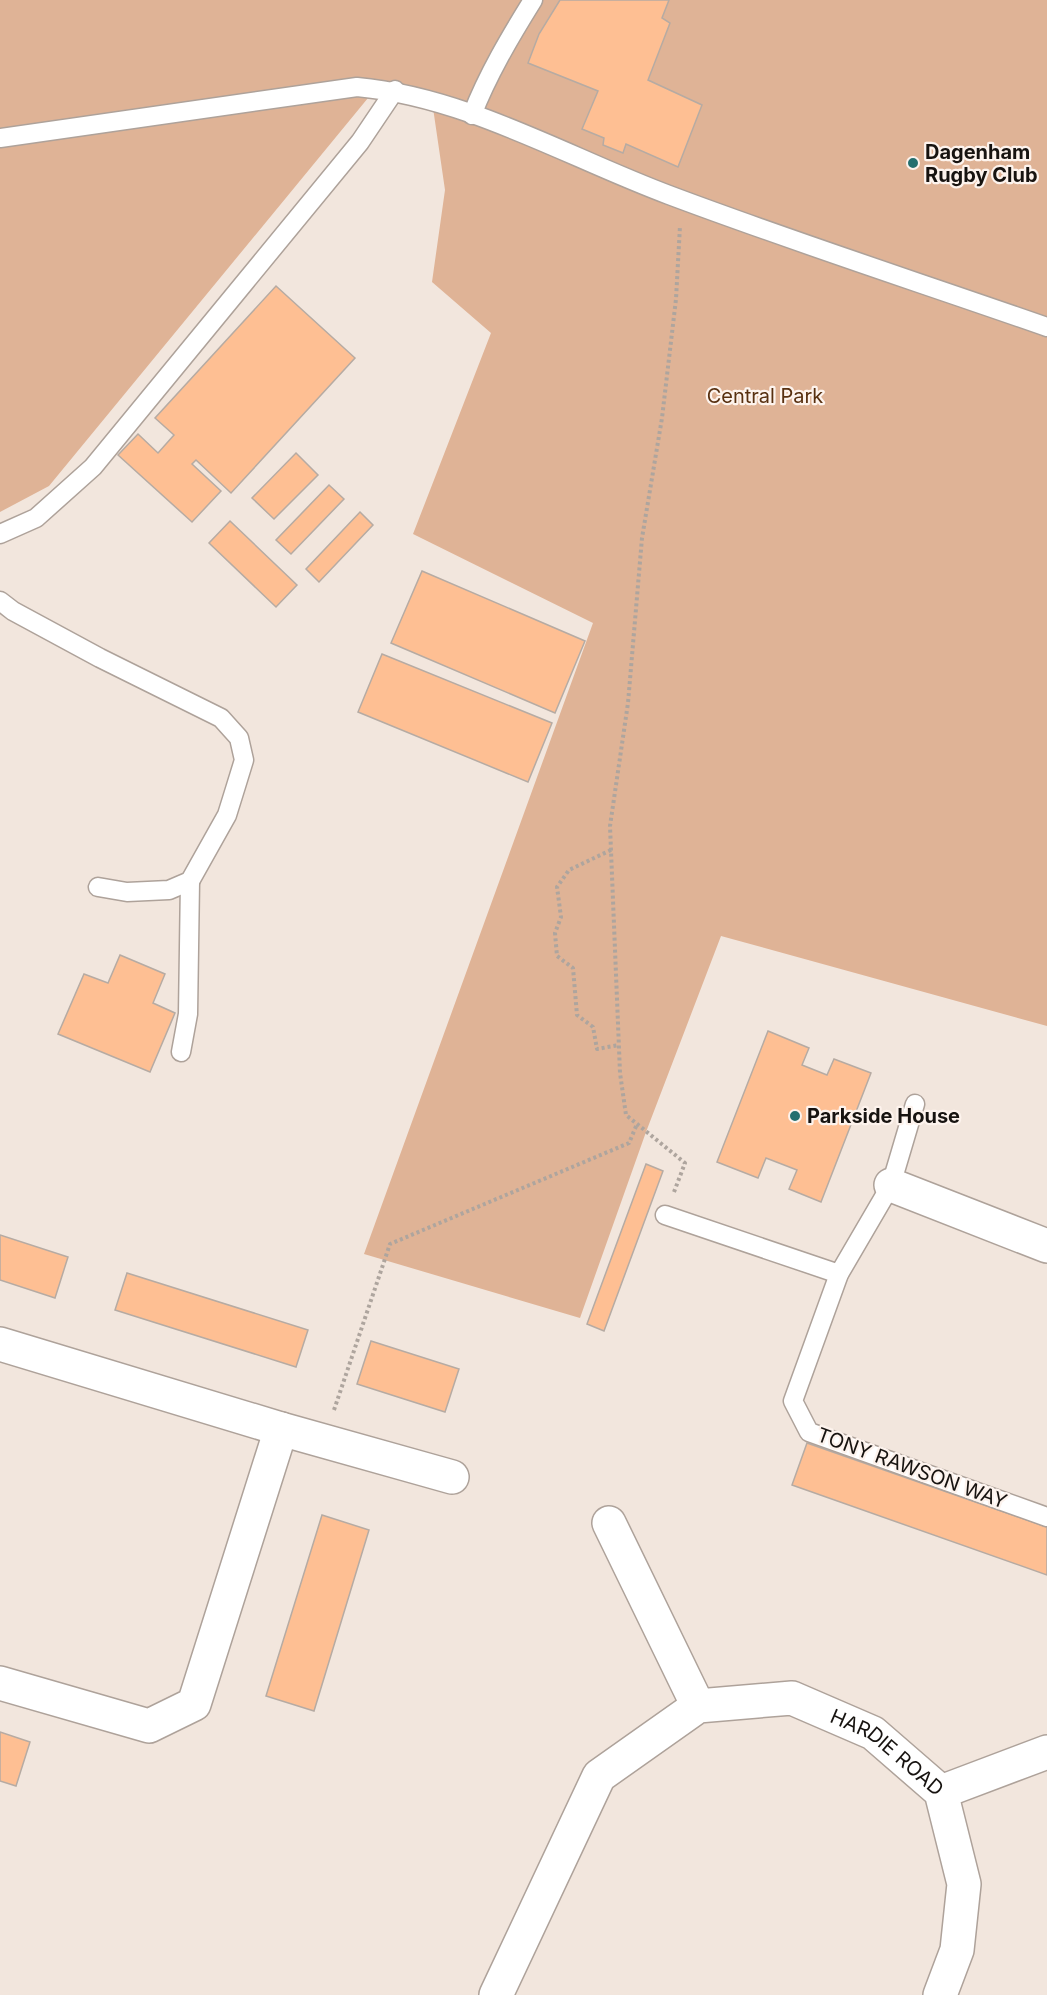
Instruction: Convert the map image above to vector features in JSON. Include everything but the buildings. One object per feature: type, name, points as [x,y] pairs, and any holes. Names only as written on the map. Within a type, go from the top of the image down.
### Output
[{"type":"street","points":[[891,1185],[1047,1246]]},
{"type":"street","points":[[0,1344],[281,1429],[452,1477]]},
{"type":"street","points":[[0,1683],[149,1726],[194,1704],[281,1429]]},
{"type":"street","points":[[496,1995],[599,1776],[698,1706],[609,1523]]},
{"type":"street","name":"HARDIE ROAD","points":[[698,1706],[792,1698],[873,1733],[941,1792],[964,1884],[957,1950],[940,1995]]},
{"type":"street","points":[[941,1792],[1047,1752]]},
{"type":"lane","points":[[472,115],[496,62],[533,0]]},
{"type":"lane","points":[[0,138],[357,87],[395,90],[472,115],[679,198],[1047,327]]},
{"type":"lane","points":[[0,534],[36,518],[93,467],[360,142],[395,90]]},
{"type":"lane","points":[[0,601],[13,611],[100,658],[221,718],[239,738],[244,760],[236,786],[226,815],[190,881],[188,1014],[181,1052]]},
{"type":"lane","points":[[98,887],[127,892],[159,891],[169,890],[190,881]]},
{"type":"lane","points":[[665,1215],[839,1274],[891,1185],[915,1104]]},
{"type":"lane","name":"TONY RAWSON WAY","points":[[839,1274],[793,1401],[809,1432],[1047,1517]]},
{"type":"path","points":[[665,1215],[686,1164],[626,1115],[619,1045],[610,826],[628,704],[642,538],[662,418],[676,299],[681,220],[679,198]]},
{"type":"path","points":[[611,850],[569,870],[557,887],[561,917],[555,933],[557,956],[573,968],[577,1015],[593,1027],[597,1049],[619,1045]]},
{"type":"path","points":[[322,1441],[390,1244],[629,1143],[638,1124]]},
{"type":"green space","name":"Central Park","points":[[0,0],[1047,0],[1047,1026],[721,936],[646,1132],[580,1318],[364,1254],[593,623],[413,534],[491,333],[432,282],[445,190],[432,101],[368,98],[49,486],[0,512]]},
{"type":"place","name":"Dagenham Rugby Club","points":[[913,163]]},
{"type":"place","name":"Parkside House","points":[[795,1116]]}]
